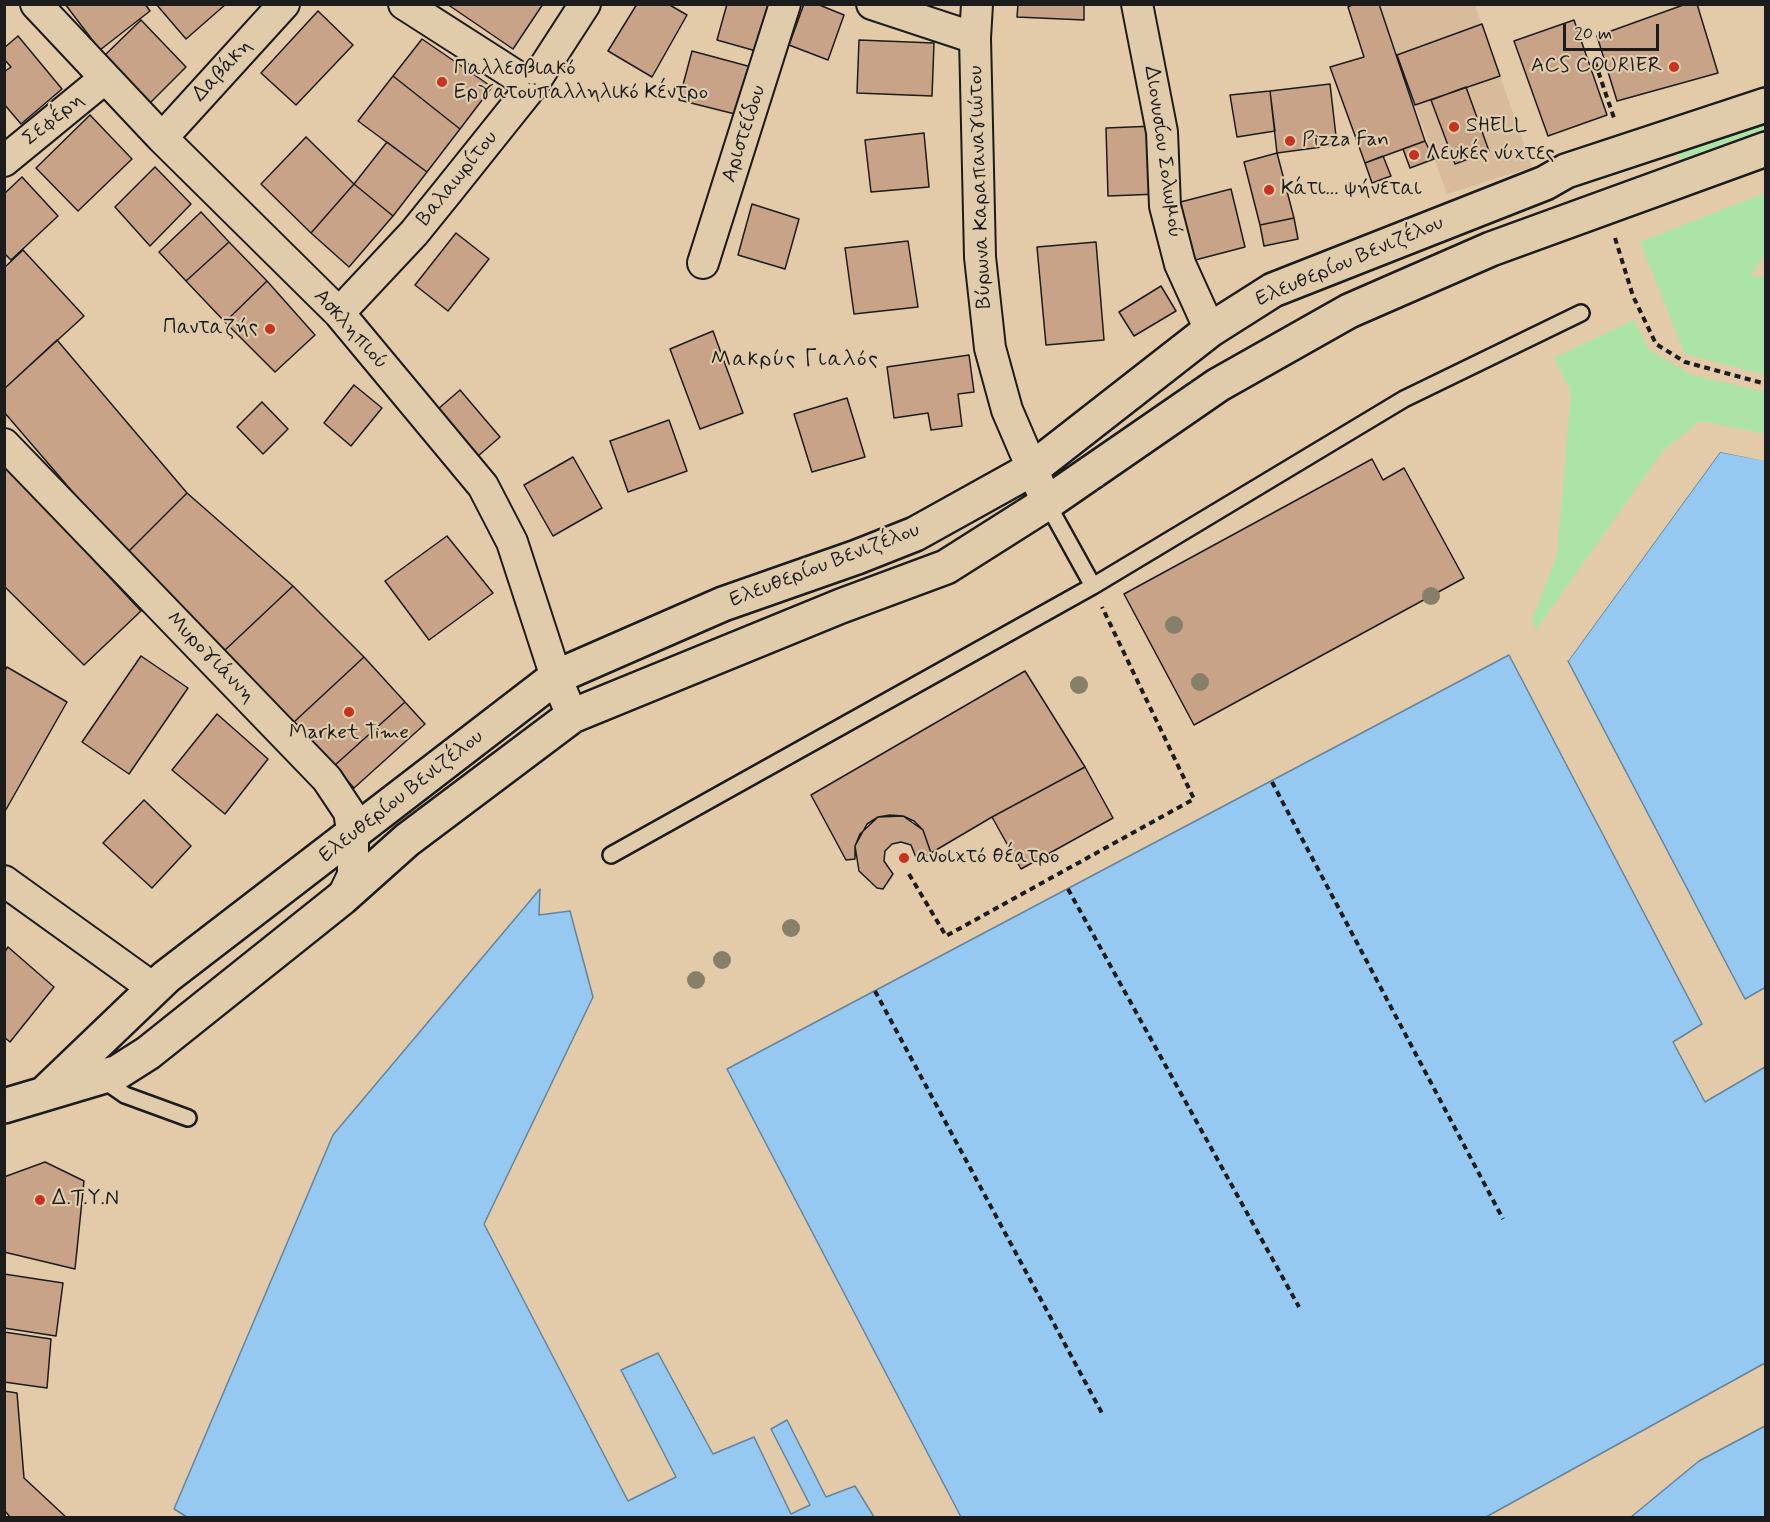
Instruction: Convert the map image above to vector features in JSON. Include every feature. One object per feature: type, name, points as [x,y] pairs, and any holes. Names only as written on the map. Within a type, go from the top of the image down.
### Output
[{"type":"main road","name":"Ελευθερίου Βενιζέλου","points":[[47,1092],[153,988],[555,677],[723,604],[915,534],[1032,469],[1210,330],[1273,290],[1545,183],[1566,171],[1766,105]]},
{"type":"main road","name":"Ελευθερίου Βενιζέλου","points":[[4,1106],[118,1072],[148,1053],[342,898],[407,840],[572,716],[841,606],[946,567],[1047,503],[1218,385],[1349,311],[1491,249],[1766,149]]},
{"type":"street","name":"Ασκληπιού","points":[[36,4],[104,79],[339,313],[483,486],[512,542],[555,677],[572,716]]},
{"type":"street","name":"Δαβάκη","points":[[162,138],[284,4]]},
{"type":"street","points":[[404,4],[532,86]]},
{"type":"street","name":"Βαλαωρίτου","points":[[339,313],[414,233],[532,86],[585,4]]},
{"type":"street","name":"Αριστείδου","points":[[703,263],[785,4]]},
{"type":"street","points":[[872,4],[975,38]]},
{"type":"street","name":"Βύρωνα Καραπαναγιώτου","points":[[977,4],[975,38],[980,257],[990,348],[1007,410],[1047,503]]},
{"type":"street","name":"Διονυσίου Σολωμού","points":[[1137,4],[1162,132],[1165,206],[1180,264],[1210,330]]},
{"type":"street","name":"Σεφέρη","points":[[4,161],[104,79]]},
{"type":"street","name":"Μυρογιάννη","points":[[4,444],[327,779],[349,812],[353,835],[355,857],[353,875],[342,898]]},
{"type":"street","points":[[4,881],[153,988]]},
{"type":"lane","points":[[611,855],[1093,586],[1404,399],[1581,313]]},
{"type":"lane","points":[[1047,503],[1093,586]]},
{"type":"lane","points":[[100,1078],[126,1095],[188,1118]]},
{"type":"path","points":[[1595,62],[1626,153]]},
{"type":"path","points":[[1614,234],[1633,296],[1656,344],[1685,362],[1766,384]]},
{"type":"path","points":[[909,874],[945,936],[1194,799],[1093,586]]},
{"type":"path","points":[[1272,782],[1503,1219]]},
{"type":"path","points":[[1068,889],[1299,1307]]},
{"type":"path","points":[[875,991],[1103,1415]]},
{"type":"shaded area","points":[[1379,5],[1475,5],[1532,167],[1447,194]]},
{"type":"green space","points":[[1765,120],[1765,132],[1681,163],[1677,152]]},
{"type":"green space","points":[[1765,193],[1765,253],[1751,276],[1765,277],[1765,375],[1685,354],[1640,242]]},
{"type":"green space","points":[[1634,320],[1649,350],[1692,375],[1765,392],[1765,434],[1700,421],[1663,451],[1536,630],[1532,620],[1557,555],[1571,392],[1554,358]]},
{"type":"water","points":[[1720,452],[1765,460],[1766,987],[1745,999],[1568,661]]},
{"type":"water","points":[[1509,655],[1702,1024],[1673,1042],[1705,1102],[1765,1067],[1765,1363],[1486,1517],[961,1517],[727,1069]]},
{"type":"water","points":[[540,889],[539,915],[570,911],[593,997],[484,1224],[628,1501],[676,1477],[621,1370],[658,1353],[713,1454],[754,1437],[791,1514],[810,1505],[771,1429],[787,1420],[826,1497],[855,1486],[874,1517],[187,1517],[174,1509],[333,1135]]},
{"type":"water","points":[[1765,1426],[1765,1517],[1631,1517],[1699,1461]]},
{"type":"pier","points":[[1720,449],[1766,457],[1765,461],[1720,452],[1568,661],[1567,658]]},
{"type":"building","points":[[65,4],[145,4],[150,11],[100,50]]},
{"type":"building","points":[[156,4],[226,4],[186,39]]},
{"type":"building","points":[[447,4],[543,4],[513,49]]},
{"type":"building","points":[[637,4],[668,4],[687,15],[652,77],[608,51]]},
{"type":"building","points":[[727,4],[770,4],[756,51],[717,40]]},
{"type":"building","points":[[804,4],[817,4],[844,15],[828,60],[789,45]]},
{"type":"building","points":[[1018,4],[1084,4],[1084,20],[1017,17]]},
{"type":"building","points":[[1354,4],[1379,4],[1425,141],[1365,163],[1330,67],[1364,57],[1348,7]]},
{"type":"building","points":[[1686,4],[1697,4],[1718,73],[1617,101],[1597,36]]},
{"type":"building","points":[[318,11],[353,45],[296,105],[261,73]]},
{"type":"building","points":[[141,20],[186,67],[150,103],[104,56]]},
{"type":"building","points":[[1574,20],[1607,115],[1548,136],[1514,41]]},
{"type":"building","points":[[1482,24],[1500,76],[1415,105],[1397,55]]},
{"type":"building","points":[[18,36],[62,89],[21,124],[4,104],[4,72],[11,67],[4,59],[4,48]]},
{"type":"building","name":"Παλλεσβιακό Εργατοϋπαλληλικό Κέντρο","points":[[422,39],[492,87],[460,129],[393,76]]},
{"type":"building","points":[[859,40],[934,43],[932,96],[857,93]]},
{"type":"building","points":[[692,51],[755,68],[743,116],[679,100]]},
{"type":"building","points":[[393,76],[460,129],[427,172],[358,121]]},
{"type":"building","points":[[1330,84],[1337,145],[1277,153],[1270,91]]},
{"type":"building","points":[[1466,87],[1489,151],[1455,164],[1431,100]]},
{"type":"building","points":[[1270,91],[1275,131],[1237,137],[1230,95]]},
{"type":"building","points":[[90,115],[132,159],[78,211],[36,168]]},
{"type":"building","points":[[1155,126],[1158,194],[1108,196],[1106,128]]},
{"type":"building","points":[[924,133],[929,187],[871,192],[865,140]]},
{"type":"building","points":[[306,137],[354,184],[311,233],[261,184]]},
{"type":"building","points":[[1425,141],[1434,159],[1410,168],[1403,149]]},
{"type":"building","points":[[387,142],[427,172],[393,216],[354,184]]},
{"type":"building","name":"Κάτι... ψήνεται","points":[[1277,153],[1294,218],[1260,225],[1244,162]]},
{"type":"building","points":[[1383,156],[1391,176],[1372,183],[1365,163]]},
{"type":"building","points":[[155,167],[191,204],[150,246],[115,207]]},
{"type":"building","points":[[22,177],[58,216],[11,260],[4,253],[4,194]]},
{"type":"building","points":[[354,184],[393,216],[349,267],[311,233]]},
{"type":"building","points":[[1231,189],[1245,247],[1180,264],[1165,206]]},
{"type":"building","points":[[752,204],[799,219],[785,269],[738,255]]},
{"type":"building","points":[[201,212],[229,242],[186,281],[159,252]]},
{"type":"building","points":[[1294,218],[1298,239],[1264,246],[1260,225]]},
{"type":"building","points":[[456,233],[489,259],[448,311],[415,285]]},
{"type":"building","points":[[908,241],[918,307],[854,314],[845,248]]},
{"type":"building","points":[[229,242],[267,281],[225,322],[186,281]]},
{"type":"building","points":[[1096,242],[1104,340],[1046,345],[1037,247]]},
{"type":"building","points":[[23,250],[84,316],[4,389],[4,268]]},
{"type":"building","name":"Πανταζής","points":[[267,281],[315,335],[275,372],[225,322]]},
{"type":"building","points":[[1161,286],[1176,311],[1134,336],[1119,312]]},
{"type":"building","points":[[713,331],[743,413],[700,429],[670,349]]},
{"type":"building","points":[[57,340],[187,493],[126,554],[4,412],[4,389]]},
{"type":"building","points":[[969,355],[974,392],[958,394],[962,426],[931,430],[928,413],[894,418],[887,367]]},
{"type":"building","points":[[354,385],[382,408],[351,446],[324,423]]},
{"type":"building","points":[[460,390],[500,437],[470,463],[430,416]]},
{"type":"building","points":[[847,398],[865,457],[812,472],[794,414]]},
{"type":"building","points":[[262,402],[288,429],[263,454],[237,427]]},
{"type":"building","points":[[669,420],[687,471],[628,492],[610,441]]},
{"type":"building","points":[[573,457],[602,508],[553,536],[524,485]]},
{"type":"building","points":[[1372,459],[1383,480],[1404,468],[1464,578],[1194,725],[1124,594]]},
{"type":"building","points":[[4,464],[141,611],[84,665],[4,586]]},
{"type":"building","points":[[187,493],[293,586],[224,651],[126,554]]},
{"type":"building","points":[[447,536],[493,593],[429,640],[385,581]]},
{"type":"building","points":[[293,586],[364,657],[294,722],[224,651]]},
{"type":"building","points":[[141,656],[188,688],[129,774],[82,742]]},
{"type":"building","name":"Market Time","points":[[364,657],[405,702],[334,766],[294,722]]},
{"type":"building","points":[[7,667],[67,702],[4,813],[4,672]]},
{"type":"building","points":[[1025,671],[1085,767],[931,853],[923,830],[914,821],[903,816],[878,817],[860,834],[855,846],[855,859],[846,860],[811,795]]},
{"type":"building","points":[[405,702],[425,724],[354,788],[334,766]]},
{"type":"building","points":[[217,714],[268,759],[225,814],[172,770]]},
{"type":"building","points":[[1085,767],[1113,818],[1021,869],[992,817]]},
{"type":"building","points":[[144,800],[191,846],[152,888],[103,843]]},
{"type":"building","points":[[903,816],[923,830],[931,853],[917,860],[911,845],[901,842],[892,844],[885,851],[884,861],[893,874],[883,889],[877,888],[859,871],[855,846],[867,824],[878,817]]},
{"type":"building","points":[[8,947],[54,987],[10,1042],[4,1037],[4,953]]},
{"type":"building","points":[[45,1162],[84,1181],[75,1269],[4,1252],[4,1177]]},
{"type":"building","points":[[4,1274],[63,1283],[56,1336],[4,1328]]},
{"type":"building","points":[[4,1332],[51,1339],[47,1388],[4,1382]]},
{"type":"building","points":[[4,1391],[17,1393],[24,1478],[67,1518],[11,1518],[4,1510]]},
{"type":"place","name":"ACS COURIER","points":[[1674,67]]},
{"type":"place","name":"Παλλεσβιακό Εργατοϋπαλληλικό Κέντρο","points":[[442,82]]},
{"type":"place","name":"SHELL","points":[[1454,127]]},
{"type":"place","name":"Pizza Fan","points":[[1290,141]]},
{"type":"place","name":"Λευκές νύχτες","points":[[1414,155]]},
{"type":"place","name":"Κάτι... ψήνεται","points":[[1269,190]]},
{"type":"place","name":"Πανταζής","points":[[270,329]]},
{"type":"place","name":"Market Time","points":[[349,712]]},
{"type":"place","name":"ανοιχτό θέατρο","points":[[904,858]]},
{"type":"place","name":"Δ.Τ.Υ.Ν","points":[[40,1200]]},
{"type":"district","name":"Μακρύς Γιαλός","points":[[795,360]]}]
